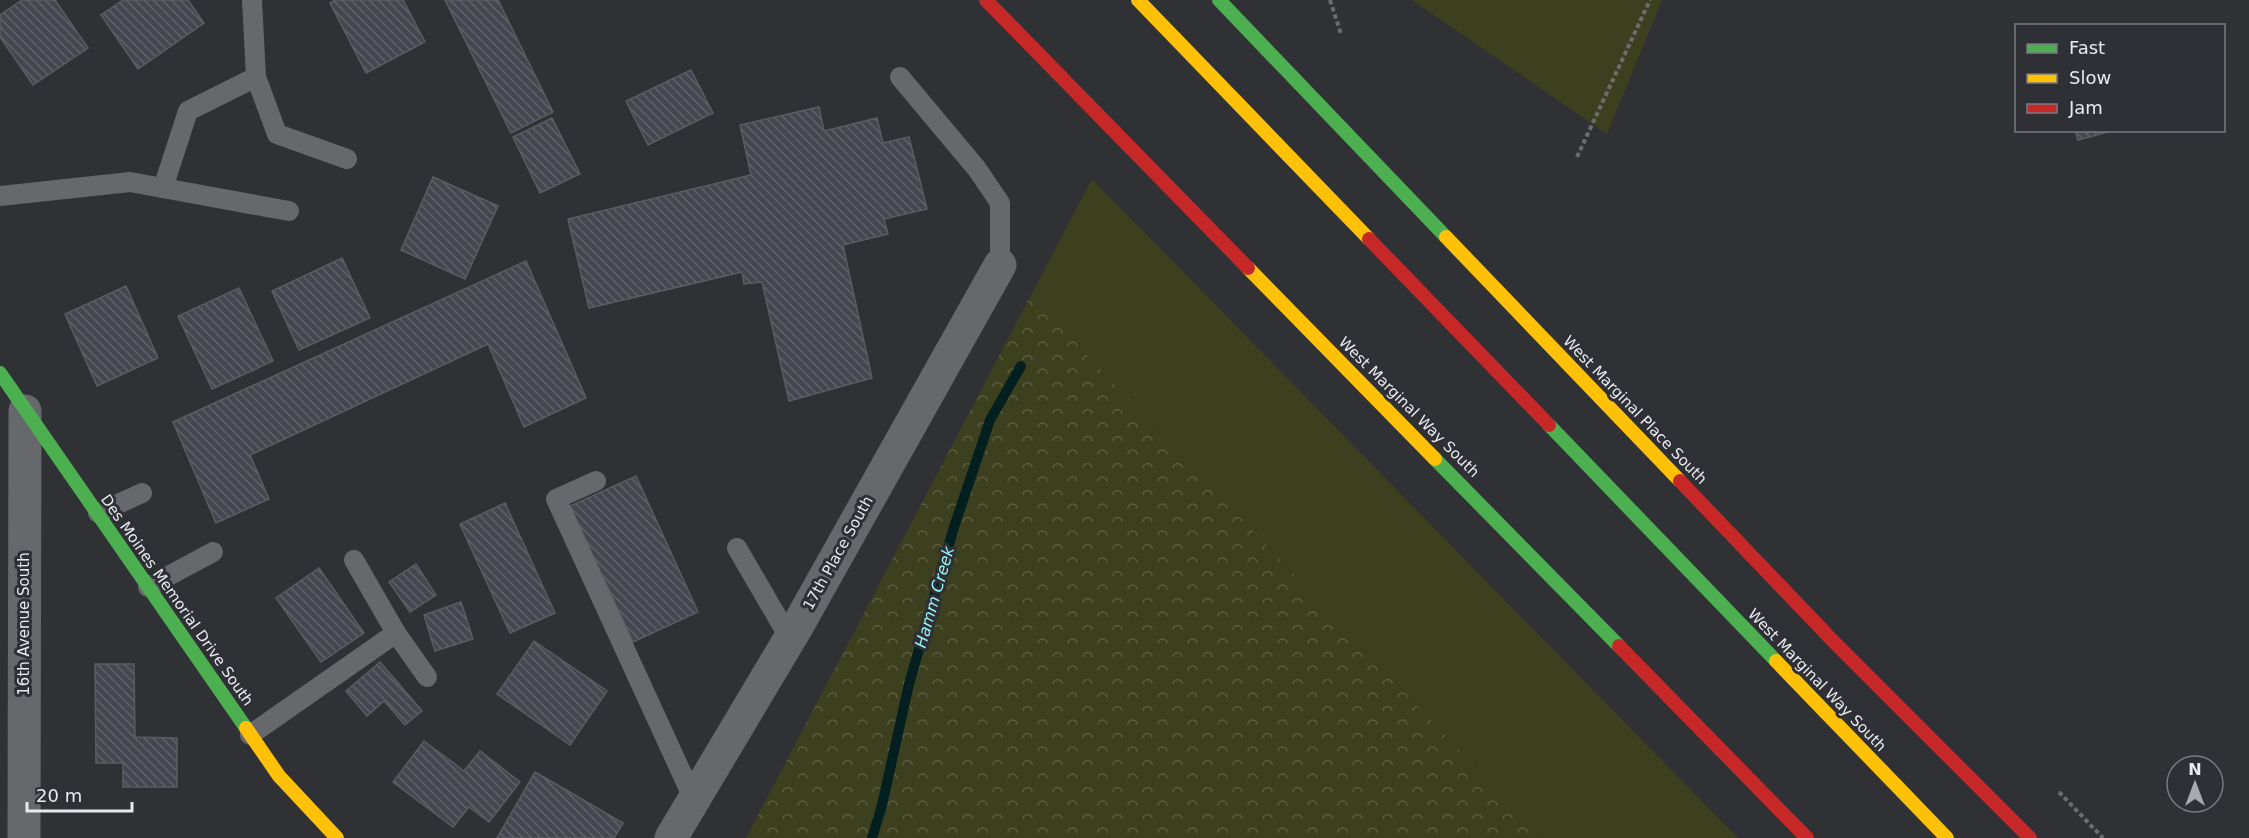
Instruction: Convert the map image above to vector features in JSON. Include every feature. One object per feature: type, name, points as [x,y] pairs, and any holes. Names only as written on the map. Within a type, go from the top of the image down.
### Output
[{"type":"main road","name":"West Marginal Way South","points":[[986,0],[1808,838]]},
{"type":"main road","name":"West Marginal Way South","points":[[1138,0],[1947,838]]},
{"type":"main road","name":"West Marginal Place South","points":[[1220,0],[1833,641],[2030,838]]},
{"type":"main road","name":"Des Moines Memorial Drive South","points":[[0,373],[279,776],[337,838]]},
{"type":"street","name":"17th Place South","points":[[671,838],[790,639],[1000,265]]},
{"type":"street","name":"16th Avenue South","points":[[24,838],[25,411]]},
{"type":"lane","points":[[252,0],[256,77],[264,105],[278,134],[346,159]]},
{"type":"lane","points":[[163,188],[188,111],[256,77]]},
{"type":"lane","points":[[900,77],[977,169],[1000,203],[1000,265]]},
{"type":"lane","points":[[0,196],[130,182],[289,211]]},
{"type":"lane","points":[[596,481],[556,499],[694,800]]},
{"type":"lane","points":[[98,513],[142,493]]},
{"type":"lane","points":[[737,548],[790,639]]},
{"type":"lane","points":[[148,587],[213,552]]},
{"type":"lane","points":[[354,560],[396,633],[427,677]]},
{"type":"lane","points":[[250,735],[396,633]]},
{"type":"path","points":[[1330,0],[1341,34]]},
{"type":"path","points":[[1577,157],[1650,0]]},
{"type":"path","points":[[2059,792],[2103,838]]},
{"type":"green space","points":[[1412,0],[1662,0],[1607,134]]},
{"type":"green space","points":[[1092,179],[1738,838],[1542,838],[1031,295]]},
{"type":"green space","points":[[1031,295],[1542,838],[746,838]]},
{"type":"building","points":[[22,0],[55,0],[88,48],[33,85],[0,37],[0,15]]},
{"type":"building","points":[[123,0],[188,0],[204,23],[138,69],[101,15]]},
{"type":"building","points":[[335,0],[403,0],[425,42],[366,73],[330,3]]},
{"type":"building","points":[[445,0],[498,0],[553,112],[511,133]]},
{"type":"building","points":[[691,70],[713,113],[648,145],[626,101]]},
{"type":"building","points":[[819,107],[824,131],[877,118],[883,143],[909,137],[927,209],[884,219],[888,234],[843,245],[872,378],[789,401],[762,282],[744,284],[742,272],[589,308],[568,219],[751,175],[740,125]]},
{"type":"building","points":[[552,118],[580,174],[540,193],[513,137]]},
{"type":"building","points":[[2076,132],[2108,132],[2078,140]]},
{"type":"building","points":[[433,177],[498,206],[465,279],[401,250]]},
{"type":"building","points":[[342,258],[370,318],[299,350],[272,291]]},
{"type":"building","points":[[526,261],[586,398],[524,427],[488,344],[250,455],[269,499],[216,523],[173,422]]},
{"type":"building","points":[[126,286],[158,358],[97,386],[65,314]]},
{"type":"building","points":[[239,288],[273,361],[212,389],[178,316]]},
{"type":"building","points":[[636,476],[698,612],[633,642],[570,506]]},
{"type":"building","points":[[505,503],[555,613],[510,633],[460,524]]},
{"type":"building","points":[[416,564],[436,595],[410,612],[389,582]]},
{"type":"building","points":[[319,568],[364,633],[321,662],[276,598]]},
{"type":"building","points":[[461,602],[473,639],[435,651],[424,615]]},
{"type":"building","points":[[534,641],[607,691],[570,745],[497,694]]},
{"type":"building","points":[[380,662],[422,711],[405,725],[384,701],[367,716],[346,691]]},
{"type":"building","points":[[95,664],[134,664],[135,737],[177,738],[177,787],[123,787],[123,763],[96,763]]},
{"type":"building","points":[[424,741],[464,771],[480,751],[520,782],[489,822],[469,807],[453,827],[393,782]]},
{"type":"building","points":[[535,772],[623,823],[614,838],[497,838]]},
{"type":"waterway","name":"Hamm Creek","points":[[872,838],[882,805],[909,684],[954,527],[990,420],[1021,366]]},
{"type":"traffic: fast","points":[[1219,0],[1446,237]]},
{"type":"traffic: fast","points":[[0,373],[246,728]]},
{"type":"traffic: fast","points":[[1549,425],[1776,661]]},
{"type":"traffic: fast","points":[[1435,459],[1619,646]]},
{"type":"traffic: slow","points":[[1138,0],[1369,239]]},
{"type":"traffic: slow","points":[[1446,237],[1680,481]]},
{"type":"traffic: slow","points":[[1248,268],[1435,459]]},
{"type":"traffic: slow","points":[[1776,661],[1947,838]]},
{"type":"traffic: slow","points":[[246,728],[279,776],[337,838]]},
{"type":"traffic: jam","points":[[986,0],[1248,268]]},
{"type":"traffic: jam","points":[[1369,239],[1549,425]]},
{"type":"traffic: jam","points":[[1680,481],[1833,641],[2030,838]]},
{"type":"traffic: jam","points":[[1619,646],[1807,838]]}]
